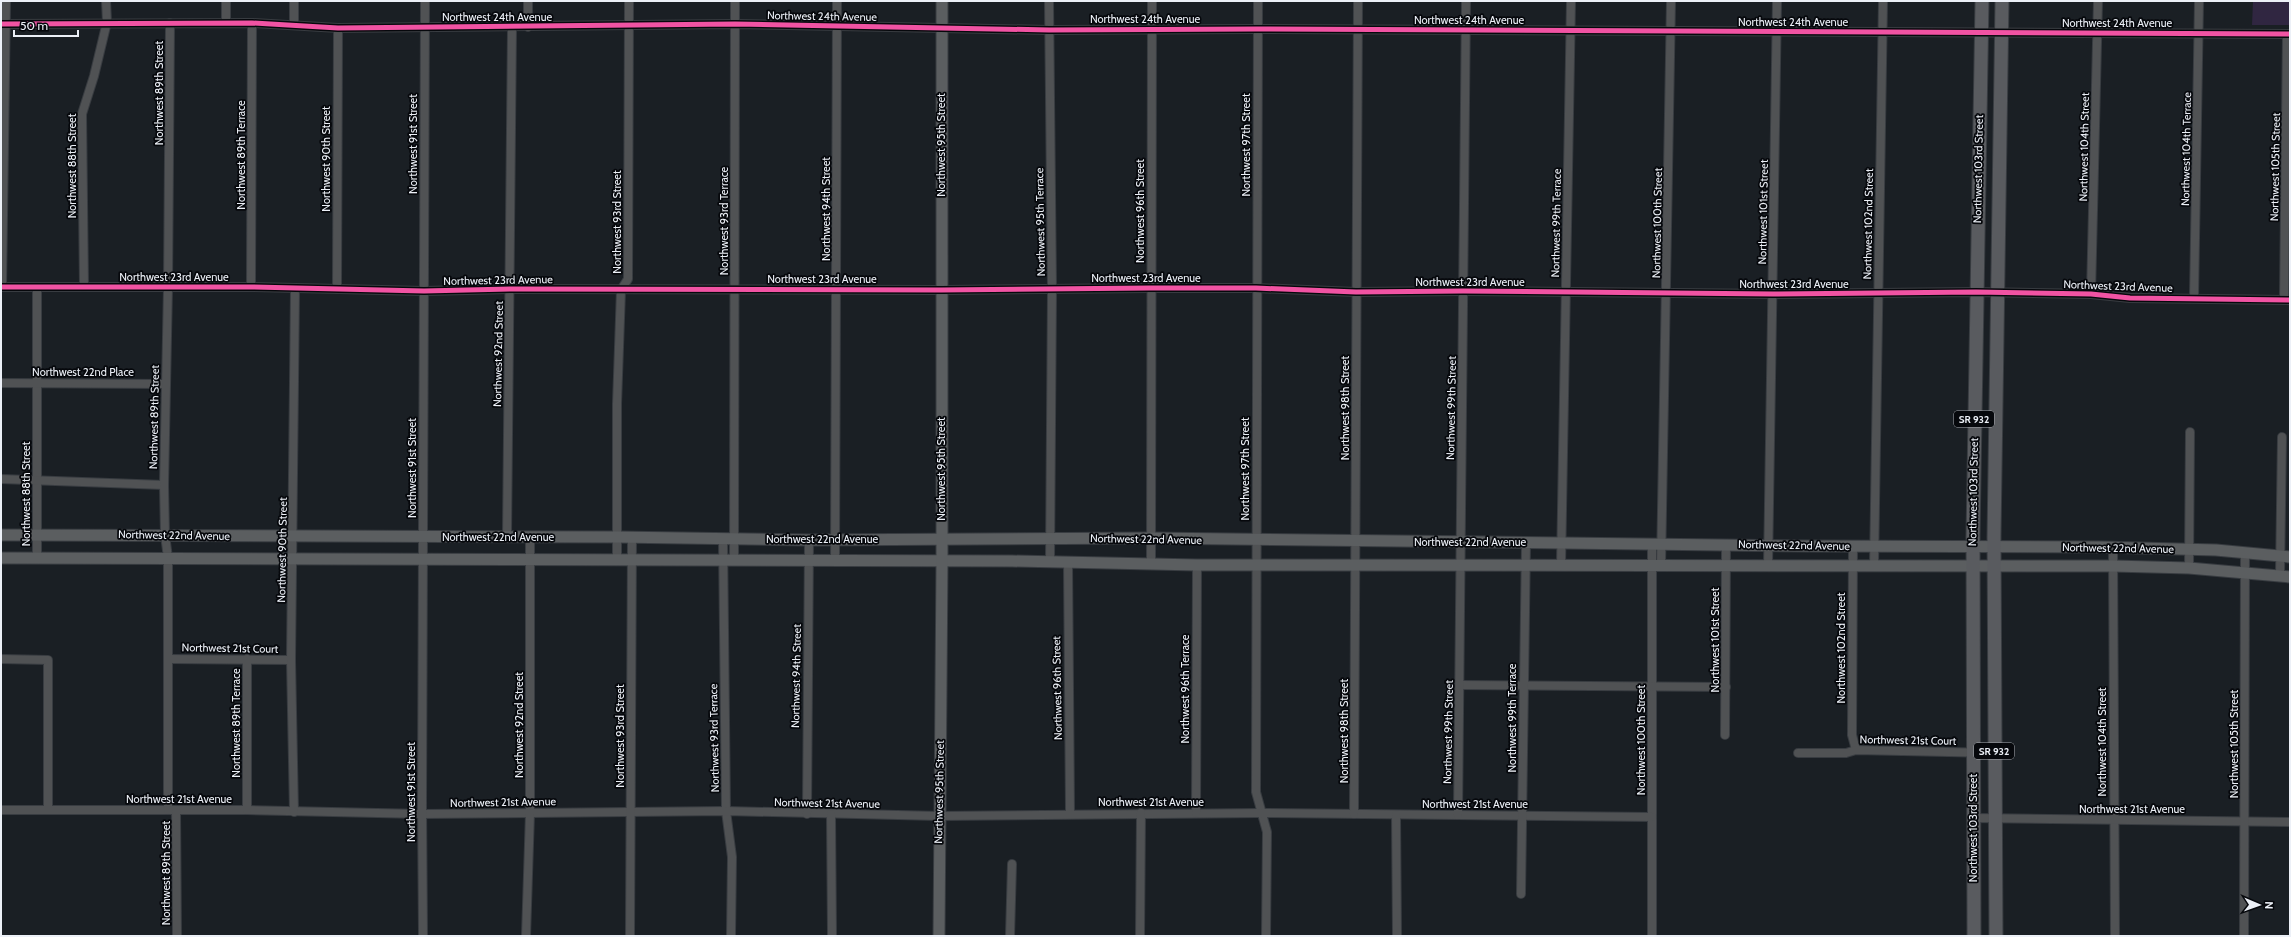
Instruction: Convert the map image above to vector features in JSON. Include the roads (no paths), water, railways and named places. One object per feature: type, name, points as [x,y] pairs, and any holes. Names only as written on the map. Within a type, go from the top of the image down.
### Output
[{"type":"main road","name":"Northwest 95th Street","points":[[939,936],[942,562],[942,1]]},
{"type":"main road","name":"Northwest 103rd Street","points":[[1974,936],[1973,546],[1982,1]]},
{"type":"main road","name":"Northwest 103rd Street","points":[[1996,936],[1994,546],[2002,1]]},
{"type":"main road","name":"Northwest 22nd Avenue","points":[[1,535],[165,534],[632,537],[809,540],[1151,538],[1726,545],[2113,547],[2245,552],[2285,557]]},
{"type":"main road","name":"Northwest 22nd Avenue","points":[[1,558],[1068,562],[1197,565],[1356,566],[2113,566],[2189,568],[2285,576]]},
{"type":"street","points":[[1,286],[4,24],[6,1]]},
{"type":"street","name":"Northwest 88th Street","points":[[84,287],[82,114],[94,76],[106,22],[106,1]]},
{"type":"street","points":[[226,1],[226,23]]},
{"type":"street","points":[[294,1],[294,25]]},
{"type":"street","name":"Northwest 91st Street","points":[[423,936],[422,814],[425,1]]},
{"type":"street","points":[[528,1],[528,27]]},
{"type":"street","name":"Northwest 93rd Street","points":[[617,560],[617,404],[621,290],[628,279],[629,1]]},
{"type":"street","name":"Northwest 93rd Terrace","points":[[732,936],[732,858],[726,812],[728,539],[736,288],[735,1]]},
{"type":"street","name":"Northwest 94th Street","points":[[835,561],[837,1]]},
{"type":"street","name":"Northwest 95th Terrace","points":[[1049,1],[1052,289],[1050,562]]},
{"type":"street","name":"Northwest 96th Street","points":[[1150,564],[1152,1]]},
{"type":"street","name":"Northwest 97th Street","points":[[1258,1],[1256,288],[1256,792],[1267,832],[1266,936]]},
{"type":"street","name":"Northwest 98th Street","points":[[1354,814],[1358,1]]},
{"type":"street","name":"Northwest 99th Street","points":[[1458,815],[1466,1]]},
{"type":"street","name":"Northwest 99th Terrace","points":[[1561,566],[1571,1]]},
{"type":"street","name":"Northwest 100th Street","points":[[1652,936],[1652,686],[1666,293],[1671,1]]},
{"type":"street","name":"Northwest 101st Street","points":[[1768,567],[1777,1]]},
{"type":"street","name":"Northwest 102nd Street","points":[[1874,567],[1883,1]]},
{"type":"street","name":"Northwest 104th Street","points":[[2091,294],[2098,1]]},
{"type":"street","name":"Northwest 104th Terrace","points":[[2194,298],[2199,1]]},
{"type":"street","name":"Northwest 24th Avenue","points":[[4,24],[106,22],[252,23],[338,28],[735,24],[1049,30],[1358,29],[2289,34]]},
{"type":"street","name":"Northwest 89th Street","points":[[170,23],[168,287],[164,485],[165,534],[168,558],[172,810],[177,936]]},
{"type":"street","name":"Northwest 89th Terrace","points":[[251,287],[252,23]]},
{"type":"street","name":"Northwest 92nd Street","points":[[507,537],[512,27]]},
{"type":"street","name":"Northwest 90th Street","points":[[337,289],[338,28]]},
{"type":"street","name":"Northwest 105th Street","points":[[2287,300],[2289,34]]},
{"type":"street","name":"Northwest 23rd Avenue","points":[[1,286],[251,287],[424,291],[736,288],[836,290],[1256,288],[1356,292],[1463,291],[1773,294],[1976,292],[2091,294],[2130,298],[2287,300]]},
{"type":"street","name":"Northwest 88th Street","points":[[37,287],[37,558]]},
{"type":"street","name":"Northwest 90th Street","points":[[294,289],[294,559],[292,660],[294,812]]},
{"type":"street","name":"Northwest 22nd Place","points":[[1,383],[165,384]]},
{"type":"street","points":[[2189,568],[2190,432]]},
{"type":"street","points":[[2282,437],[2285,576]]},
{"type":"street","points":[[1,479],[164,485]]},
{"type":"street","name":"Northwest 92nd Street","points":[[526,936],[530,813],[530,537]]},
{"type":"street","name":"Northwest 93rd Street","points":[[630,936],[632,537]]},
{"type":"street","name":"Northwest 94th Street","points":[[807,814],[809,540]]},
{"type":"street","name":"Northwest 99th Terrace","points":[[1521,894],[1522,686],[1526,542]]},
{"type":"street","name":"Northwest 101st Street","points":[[1726,545],[1726,735]]},
{"type":"street","name":"Northwest 102nd Street","points":[[1853,546],[1852,735],[1856,750]]},
{"type":"street","name":"Northwest 104th Street","points":[[2113,547],[2115,936]]},
{"type":"street","name":"Northwest 105th Street","points":[[2244,936],[2245,552]]},
{"type":"street","name":"Northwest 96th Street","points":[[1068,562],[1070,813]]},
{"type":"street","name":"Northwest 96th Terrace","points":[[1196,813],[1197,565]]},
{"type":"street","name":"Northwest 21st Court","points":[[169,658],[292,660]]},
{"type":"street","points":[[1,659],[48,660],[48,810]]},
{"type":"street","name":"Northwest 89th Terrace","points":[[247,659],[247,810]]},
{"type":"street","points":[[1460,685],[1726,687]]},
{"type":"street","name":"Northwest 21st Court","points":[[1798,753],[1846,753],[1856,750],[1994,753]]},
{"type":"street","name":"Northwest 21st Avenue","points":[[1,810],[247,810],[422,814],[726,812],[939,816],[1070,813],[1262,813],[1652,817]]},
{"type":"street","points":[[1140,936],[1141,813]]},
{"type":"street","points":[[831,814],[832,936]]},
{"type":"street","points":[[1396,815],[1397,936]]},
{"type":"street","name":"Northwest 21st Avenue","points":[[1973,818],[2290,822]]},
{"type":"street","points":[[1010,936],[1012,864]]}]
